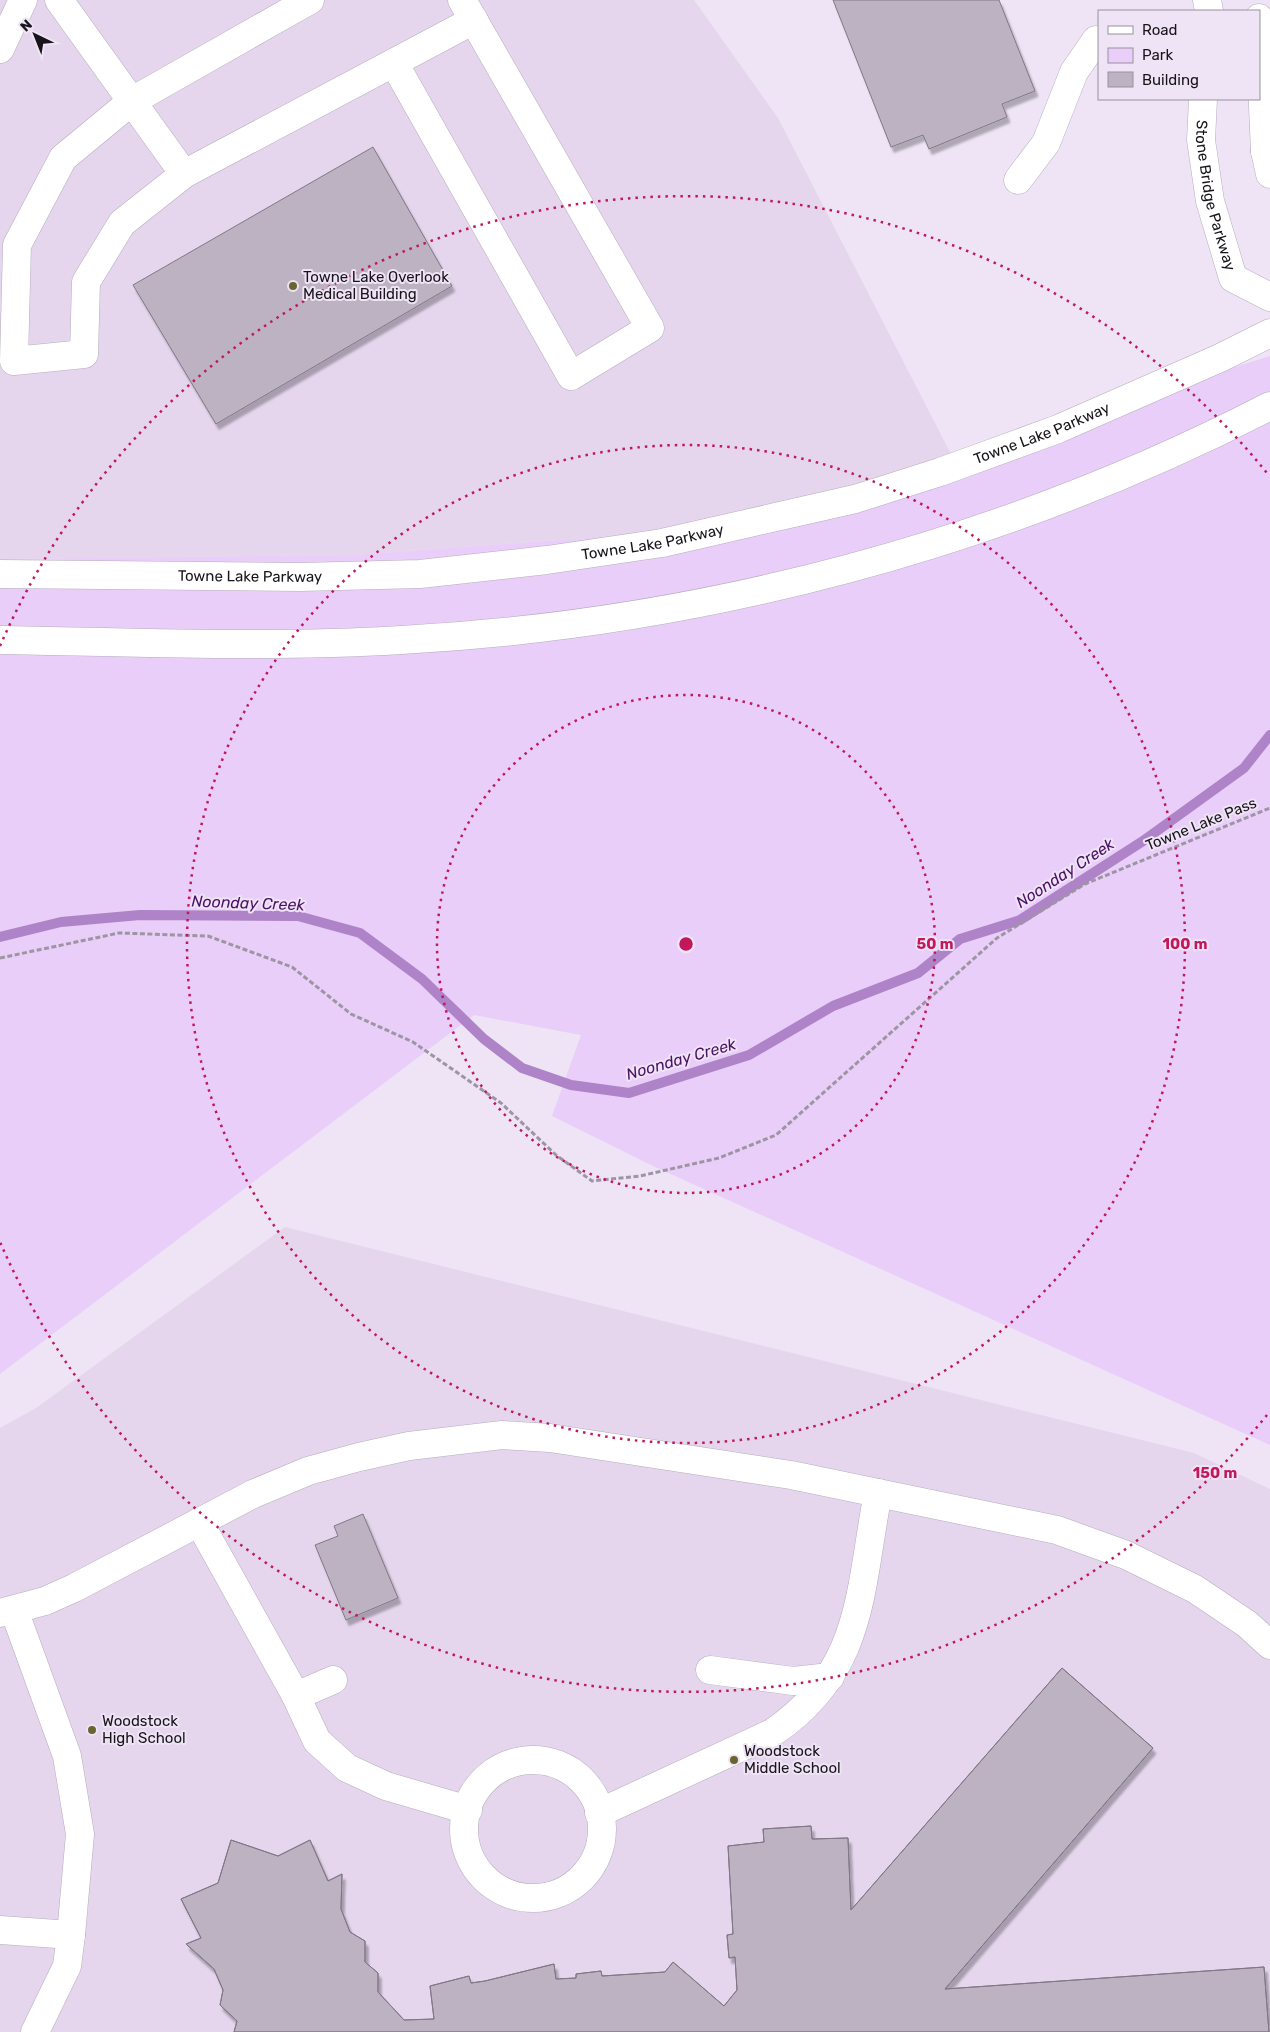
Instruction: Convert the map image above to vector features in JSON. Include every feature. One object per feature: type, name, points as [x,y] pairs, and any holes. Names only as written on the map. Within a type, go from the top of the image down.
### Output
[{"type":"main road","points":[[0,49],[23,0]]},
{"type":"main road","points":[[59,0],[184,174]]},
{"type":"main road","points":[[310,0],[132,101],[63,158],[17,245],[14,361],[84,354],[86,282],[122,223],[184,174],[394,63],[468,10],[650,328],[571,376],[394,63]]},
{"type":"main road","points":[[1260,28],[1264,66],[1268,161]]},
{"type":"main road","points":[[1018,180],[1046,144],[1074,72],[1096,40]]},
{"type":"main road","name":"Stone Bridge Parkway","points":[[1203,100],[1201,140],[1210,201],[1233,278],[1270,297]]},
{"type":"main road","name":"Towne Lake Parkway","points":[[0,574],[300,577],[420,574],[547,560],[662,543],[856,499],[940,472],[1058,429],[1220,358],[1270,333]]},
{"type":"main road","points":[[0,640],[289,645],[403,640],[524,630],[632,616],[745,594],[856,566],[974,531],[1056,501],[1124,473],[1270,406]]},
{"type":"main road","points":[[35,2032],[67,1966],[80,1834],[67,1756],[7,1612],[74,1588],[253,1494],[308,1471],[409,1446],[502,1435],[550,1438],[699,1459],[791,1475],[1057,1530],[1126,1555],[1195,1589],[1247,1624],[1270,1646]]},
{"type":"main road","points":[[599,1812],[772,1733],[796,1717],[814,1699],[844,1653],[855,1622],[878,1493]]},
{"type":"main road","points":[[199,1522],[296,1696],[317,1741],[347,1768],[386,1786],[468,1810]]},
{"type":"main road","points":[[710,1670],[793,1681],[830,1677]]},
{"type":"main road","points":[[296,1696],[333,1680]]},
{"type":"main road","points":[[524,1761],[546,1761],[567,1769],[585,1783],[597,1802],[599,1812],[602,1824],[600,1847],[589,1868],[574,1885],[553,1896],[530,1899],[507,1894],[488,1882],[473,1864],[464,1842],[464,1819],[471,1798],[484,1780],[503,1767],[524,1761]]},
{"type":"main road","points":[[0,1930],[71,1935]]},
{"type":"path","name":"Towne Lake Pass","points":[[0,958],[119,933],[208,936],[292,967],[352,1014],[421,1047],[501,1104],[556,1155],[592,1181],[640,1176],[719,1158],[776,1135],[997,938],[1085,884],[1270,808]]},
{"type":"shaded area","points":[[0,0],[694,0],[778,118],[952,456],[767,525],[353,555],[0,559]]},
{"type":"shaded area","name":"Woodstock Middle School","points":[[285,1227],[1194,1453],[1270,1489],[1270,2032],[0,2032],[0,1428],[36,1408]]},
{"type":"green space","points":[[1270,356],[1270,1445],[653,1166],[552,1116],[581,1035],[474,1015],[0,1374],[0,559],[353,555],[767,525],[952,456]]},
{"type":"building","points":[[833,0],[999,0],[1035,91],[1002,104],[1007,117],[929,149],[923,135],[891,147]]},
{"type":"building","name":"Towne Lake Overlook Medical Building","points":[[373,147],[452,286],[216,424],[133,285]]},
{"type":"building","points":[[363,1514],[398,1598],[346,1620],[315,1545],[338,1536],[334,1526]]},
{"type":"building","points":[[1062,1668],[1153,1748],[945,1989],[1264,1967],[1269,2032],[234,2032],[237,2021],[220,2005],[223,1990],[214,1969],[186,1944],[201,1938],[181,1899],[218,1883],[231,1840],[278,1856],[310,1840],[328,1881],[342,1874],[341,1909],[350,1932],[365,1941],[365,1962],[378,1973],[378,1992],[404,2020],[434,2019],[430,1986],[469,1976],[471,1983],[485,1981],[554,1964],[556,1979],[576,1978],[576,1974],[601,1971],[602,1976],[665,1972],[673,1962],[724,2006],[737,1990],[735,1957],[729,1958],[727,1935],[733,1934],[728,1846],[764,1842],[763,1829],[811,1826],[812,1839],[848,1838],[851,1910]]},
{"type":"building","points":[[1062,1668],[1153,1748],[945,1989],[1264,1967],[1269,2032],[234,2032],[237,2021],[220,2005],[223,1990],[214,1969],[186,1944],[201,1938],[181,1899],[218,1883],[231,1840],[278,1856],[310,1840],[328,1881],[342,1874],[341,1909],[350,1932],[365,1941],[365,1962],[378,1973],[378,1992],[404,2020],[434,2019],[430,1986],[469,1976],[471,1983],[485,1981],[554,1964],[556,1979],[576,1978],[576,1974],[601,1971],[602,1976],[665,1972],[673,1962],[724,2006],[737,1990],[735,1957],[729,1958],[727,1935],[733,1934],[728,1846],[764,1842],[763,1829],[811,1826],[812,1839],[848,1838],[851,1910]]},
{"type":"waterway","name":"Noonday Creek","points":[[0,937],[61,922],[140,915],[298,916],[360,933],[422,979],[484,1039],[522,1068],[571,1085],[629,1093],[749,1055],[833,1006],[918,973],[960,939],[1020,920],[1143,841],[1244,768],[1270,735]]},
{"type":"place","name":"Towne Lake Overlook Medical Building","points":[[293,286]]},
{"type":"place","name":"Woodstock High School","points":[[92,1730]]},
{"type":"place","name":"Woodstock Middle School","points":[[734,1760]]}]
